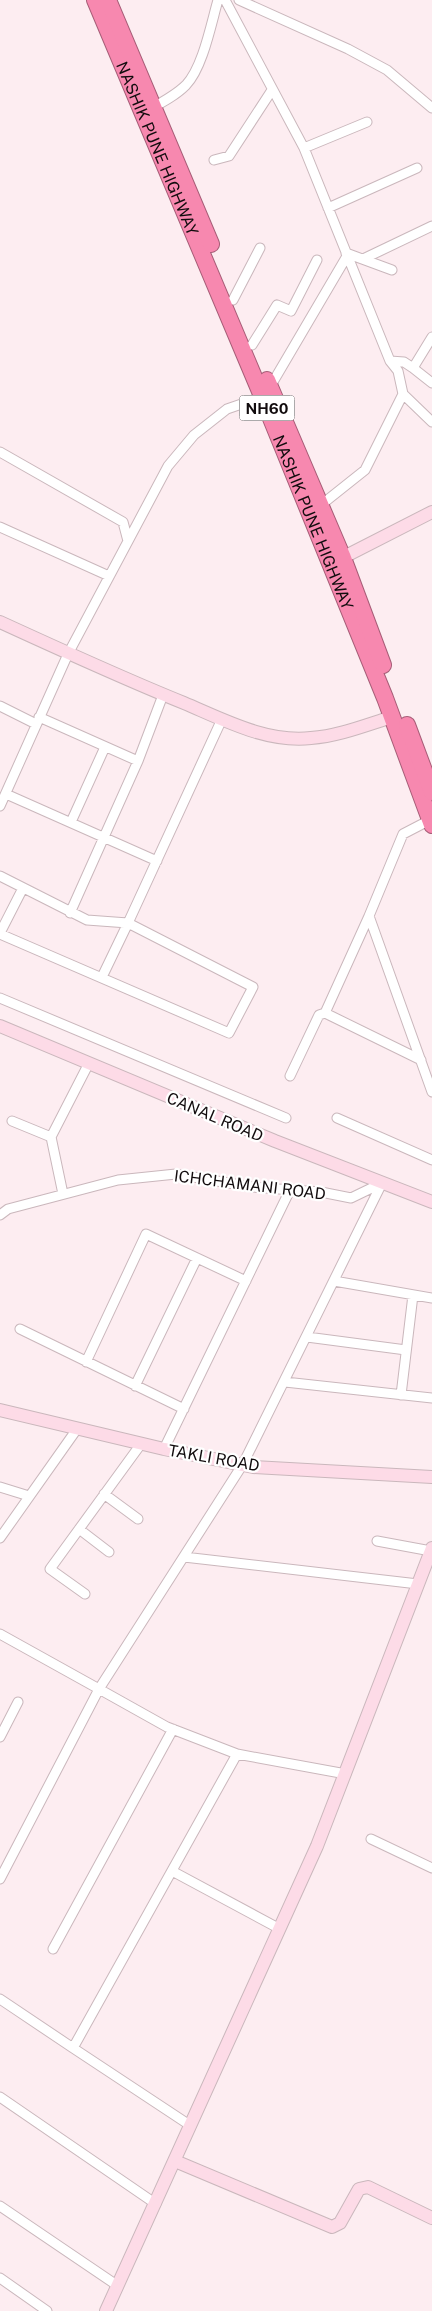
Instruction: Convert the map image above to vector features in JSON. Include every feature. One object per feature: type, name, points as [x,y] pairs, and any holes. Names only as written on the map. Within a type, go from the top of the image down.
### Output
[{"type":"highway","name":"NASHIK PUNE HIGHWAY","points":[[95,0],[266,392],[432,792]]},
{"type":"highway","name":"NASHIK PUNE HIGHWAY","points":[[108,0],[142,105],[181,169],[252,344],[266,392],[321,505],[337,561],[431,823]]},
{"type":"street","points":[[142,105],[175,94],[188,83],[199,62],[218,0]]},
{"type":"street","points":[[225,0],[304,148],[390,361],[398,371],[403,394],[432,422]]},
{"type":"street","points":[[239,0],[348,48],[387,70],[432,108]]},
{"type":"street","points":[[214,160],[229,156],[272,90]]},
{"type":"street","points":[[304,148],[367,122]]},
{"type":"street","points":[[328,208],[416,168]]},
{"type":"street","points":[[363,259],[432,226]]},
{"type":"street","points":[[234,300],[260,248]]},
{"type":"street","points":[[0,806],[68,654],[168,466],[194,435],[227,409],[266,392],[346,254]]},
{"type":"street","points":[[346,254],[392,270]]},
{"type":"street","points":[[252,344],[277,305],[291,311],[317,260]]},
{"type":"street","points":[[413,368],[432,337]]},
{"type":"street","points":[[390,361],[404,362],[432,383]]},
{"type":"street","points":[[321,505],[365,470],[403,394]]},
{"type":"street","points":[[0,452],[122,522],[128,541]]},
{"type":"street","points":[[337,561],[432,512]]},
{"type":"street","points":[[0,527],[110,576]]},
{"type":"street","points":[[0,622],[163,695],[253,731],[277,737],[311,738],[350,730],[392,717]]},
{"type":"street","points":[[70,913],[138,761],[163,695]]},
{"type":"street","points":[[0,706],[138,761]]},
{"type":"street","points":[[102,977],[222,719]]},
{"type":"street","points":[[72,822],[105,747]]},
{"type":"street","points":[[6,794],[157,861]]},
{"type":"street","points":[[325,1013],[403,834],[431,823]]},
{"type":"street","points":[[0,876],[87,920],[128,923],[253,987],[229,1033],[0,934],[23,888]]},
{"type":"street","points":[[368,916],[432,1092]]},
{"type":"street","points":[[0,998],[286,1118]]},
{"type":"street","points":[[290,1076],[319,1015],[325,1013],[420,1060]]},
{"type":"street","name":"CANAL ROAD","points":[[0,1026],[275,1141],[432,1202]]},
{"type":"street","points":[[63,1194],[51,1137],[88,1064]]},
{"type":"street","points":[[337,1118],[432,1160]]},
{"type":"street","points":[[12,1122],[51,1137]]},
{"type":"street","name":"ICHCHAMANI ROAD","points":[[0,1215],[4,1208],[118,1180],[176,1174],[252,1187],[322,1192],[351,1198],[382,1183]]},
{"type":"street","points":[[0,1879],[99,1689],[243,1464],[382,1183]]},
{"type":"street","points":[[164,1450],[290,1190]]},
{"type":"street","points":[[86,1362],[146,1234],[246,1281]]},
{"type":"street","points":[[135,1386],[197,1258]]},
{"type":"street","points":[[334,1281],[432,1298]]},
{"type":"street","points":[[401,1395],[413,1295]]},
{"type":"street","points":[[20,1329],[184,1409]]},
{"type":"street","points":[[307,1337],[406,1350]]},
{"type":"street","points":[[285,1382],[432,1398]]},
{"type":"street","name":"TAKLI ROAD","points":[[0,1410],[164,1450],[243,1464],[432,1477]]},
{"type":"street","points":[[0,1538],[77,1429]]},
{"type":"street","points":[[85,1594],[50,1569],[141,1444]]},
{"type":"street","points":[[0,1487],[29,1496]]},
{"type":"street","points":[[104,1494],[138,1519]]},
{"type":"street","points":[[78,1529],[109,1552]]},
{"type":"street","points":[[106,2311],[317,1846],[432,1549],[377,1542]]},
{"type":"street","points":[[184,1556],[418,1584]]},
{"type":"street","points":[[0,1634],[173,1729],[237,1754],[346,1774]]},
{"type":"street","points":[[0,1737],[18,1702]]},
{"type":"street","points":[[53,1949],[173,1729]]},
{"type":"street","points":[[73,2048],[237,1754]]},
{"type":"street","points":[[372,1839],[432,1868]]},
{"type":"street","points":[[172,1871],[280,1928]]},
{"type":"street","points":[[0,1999],[191,2126]]},
{"type":"street","points":[[0,2097],[156,2204]]},
{"type":"street","points":[[175,2161],[332,2227],[340,2223],[359,2189],[368,2187],[432,2218]]},
{"type":"street","points":[[0,2206],[118,2286]]},
{"type":"street","points":[[0,2278],[47,2311]]}]
